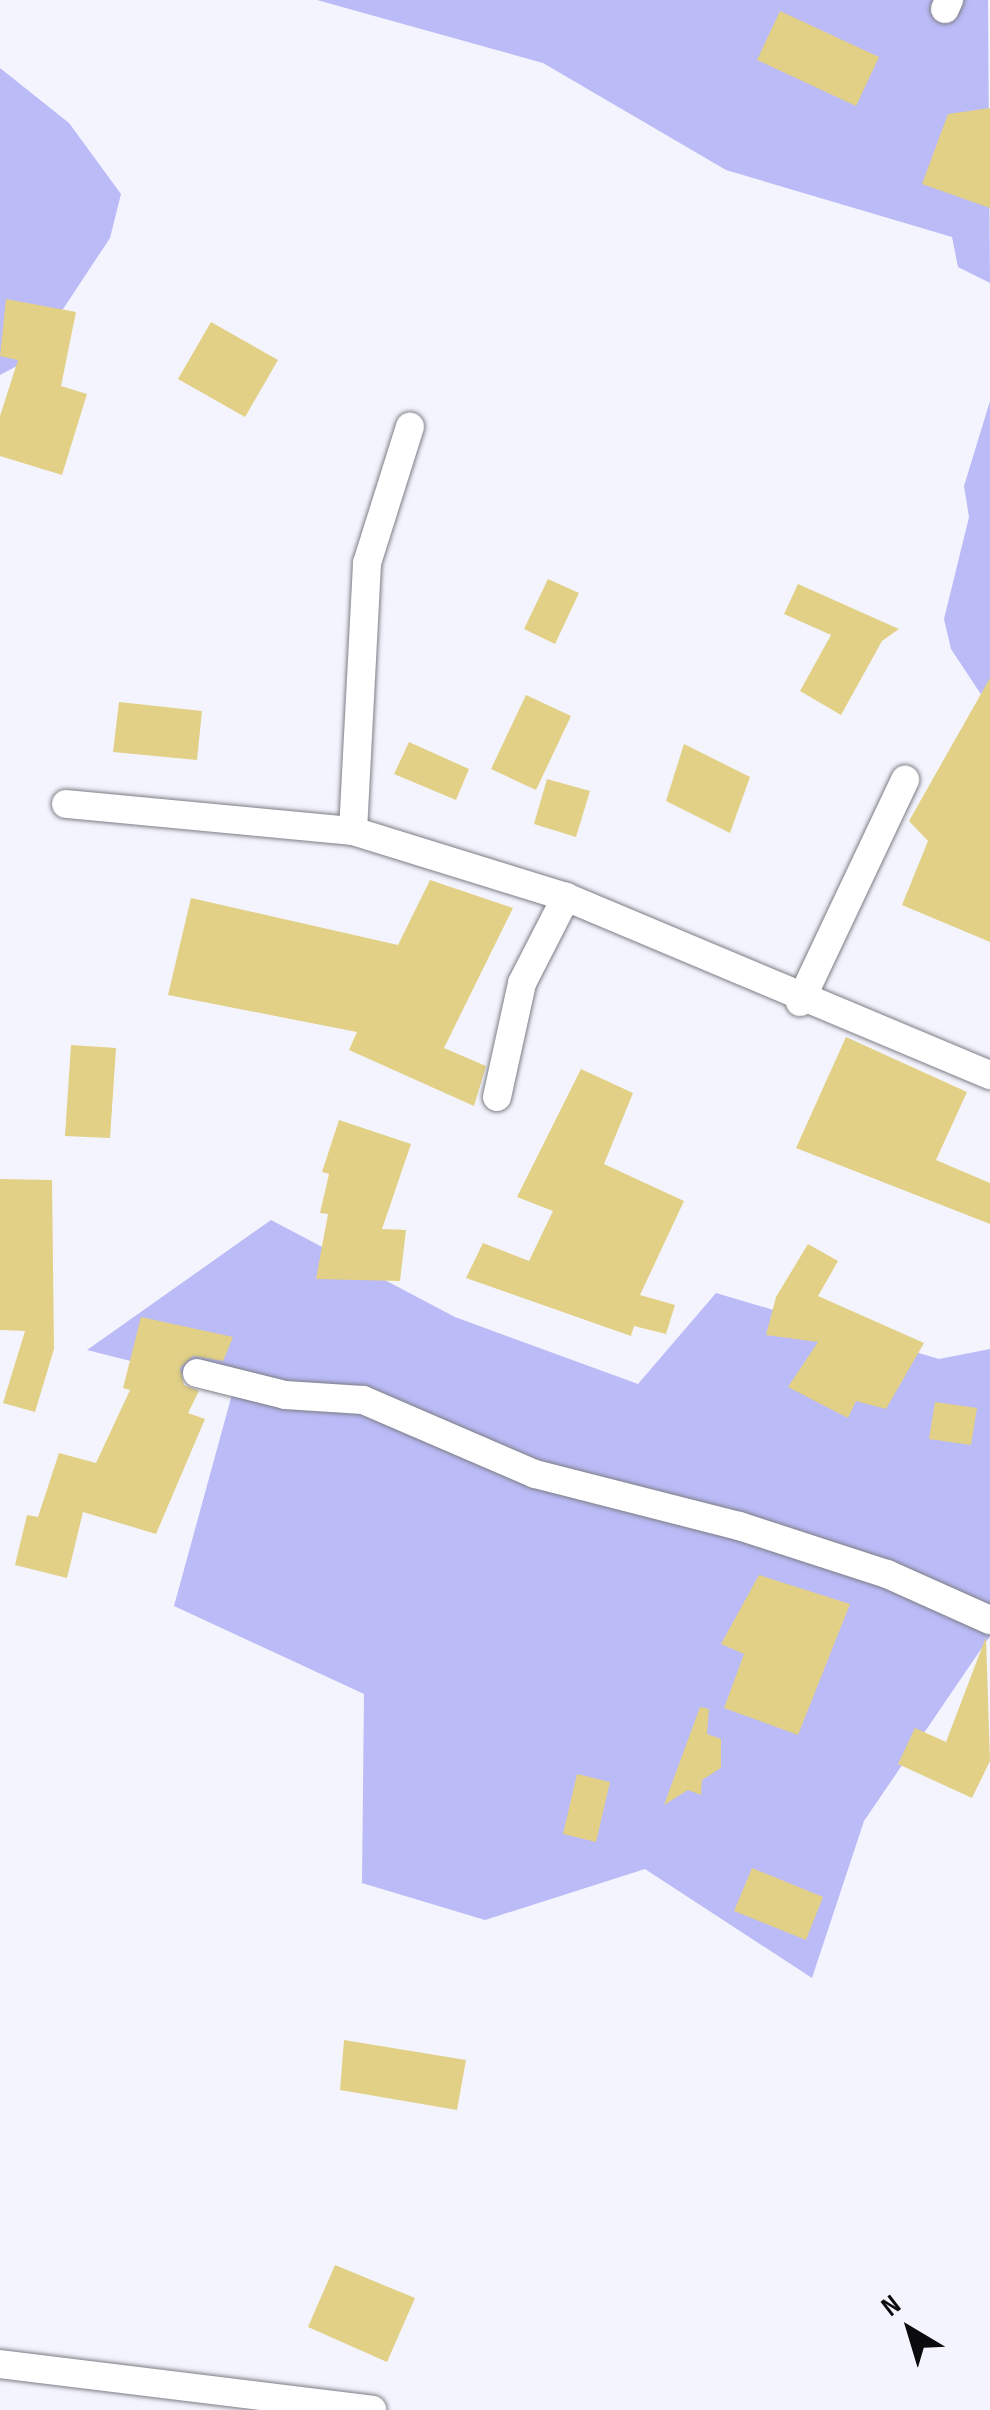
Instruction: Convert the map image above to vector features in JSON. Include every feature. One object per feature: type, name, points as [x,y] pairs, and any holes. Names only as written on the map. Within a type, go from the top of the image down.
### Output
[{"type":"street","points":[[353,831],[366,563],[410,427]]},
{"type":"street","points":[[800,1002],[905,780]]},
{"type":"street","points":[[66,804],[353,831],[566,897],[800,1002],[990,1075]]},
{"type":"street","points":[[497,1097],[522,983],[566,897]]},
{"type":"street","points":[[197,1373],[284,1395],[363,1400],[535,1474],[739,1526],[887,1574],[990,1620]]},
{"type":"street","points":[[0,2364],[372,2410]]},
{"type":"shaded area","points":[[317,0],[988,0],[990,283],[958,267],[952,237],[726,170],[543,63]]},
{"type":"shaded area","points":[[0,68],[69,123],[121,194],[110,238],[30,359],[0,375]]},
{"type":"shaded area","points":[[990,401],[990,708],[951,649],[944,619],[969,517],[964,486]]},
{"type":"shaded area","points":[[271,1220],[455,1317],[638,1384],[716,1293],[939,1359],[990,1349],[990,1636],[864,1821],[812,1978],[645,1869],[485,1920],[362,1883],[364,1694],[174,1606],[234,1387],[87,1350]]},
{"type":"building","points":[[780,11],[879,57],[856,106],[757,60]]},
{"type":"building","points":[[990,108],[990,208],[922,184],[948,114]]},
{"type":"building","points":[[6,299],[76,312],[61,386],[87,394],[62,475],[0,456],[0,416],[18,360],[0,356]]},
{"type":"building","points":[[211,322],[278,360],[245,417],[178,379]]},
{"type":"building","points":[[548,579],[579,593],[555,644],[524,629]]},
{"type":"building","points":[[798,584],[899,629],[882,641],[841,715],[800,691],[831,635],[784,614]]},
{"type":"building","points":[[990,678],[990,942],[902,905],[928,841],[909,821]]},
{"type":"building","points":[[526,695],[571,716],[536,790],[491,769]]},
{"type":"building","points":[[119,702],[202,711],[197,760],[113,752]]},
{"type":"building","points":[[409,742],[469,769],[456,800],[394,774]]},
{"type":"building","points":[[684,744],[750,777],[730,833],[666,801]]},
{"type":"building","points":[[547,779],[590,791],[576,837],[534,824]]},
{"type":"building","points":[[430,880],[513,908],[444,1048],[486,1066],[474,1106],[349,1050],[357,1032],[168,995],[191,898],[398,945]]},
{"type":"building","points":[[846,1037],[967,1092],[936,1160],[990,1183],[990,1224],[796,1148]]},
{"type":"building","points":[[71,1045],[116,1048],[110,1138],[65,1136]]},
{"type":"building","points":[[581,1069],[633,1093],[604,1164],[684,1201],[640,1295],[675,1305],[666,1334],[634,1326],[631,1336],[466,1278],[483,1243],[529,1261],[553,1211],[517,1197]]},
{"type":"building","points":[[339,1120],[411,1144],[382,1229],[406,1230],[400,1281],[316,1279],[328,1214],[320,1213],[329,1174],[322,1172]]},
{"type":"building","points":[[0,1179],[52,1180],[54,1349],[35,1412],[3,1403],[25,1331],[0,1330]]},
{"type":"building","points":[[808,1244],[838,1261],[818,1296],[924,1343],[886,1409],[856,1401],[848,1418],[788,1387],[818,1342],[766,1335],[776,1297]]},
{"type":"building","points":[[141,1317],[233,1337],[223,1361],[193,1356],[180,1368],[184,1385],[199,1391],[188,1413],[205,1419],[156,1534],[83,1512],[67,1578],[15,1565],[27,1515],[38,1517],[59,1453],[96,1463],[130,1390],[123,1388]]},
{"type":"building","points":[[935,1402],[977,1408],[971,1445],[929,1439]]},
{"type":"building","points":[[759,1575],[850,1604],[798,1735],[724,1708],[744,1654],[721,1644]]},
{"type":"building","points":[[986,1637],[990,1761],[972,1798],[898,1764],[915,1728],[946,1742]]},
{"type":"building","points":[[700,1707],[709,1709],[707,1734],[721,1739],[721,1768],[702,1780],[701,1795],[688,1790],[664,1805]]},
{"type":"building","points":[[577,1774],[610,1782],[596,1842],[563,1834]]},
{"type":"building","points":[[752,1868],[823,1897],[806,1940],[734,1911]]},
{"type":"building","points":[[344,2040],[466,2060],[457,2110],[340,2090]]},
{"type":"building","points":[[335,2265],[415,2298],[387,2362],[308,2327]]}]
